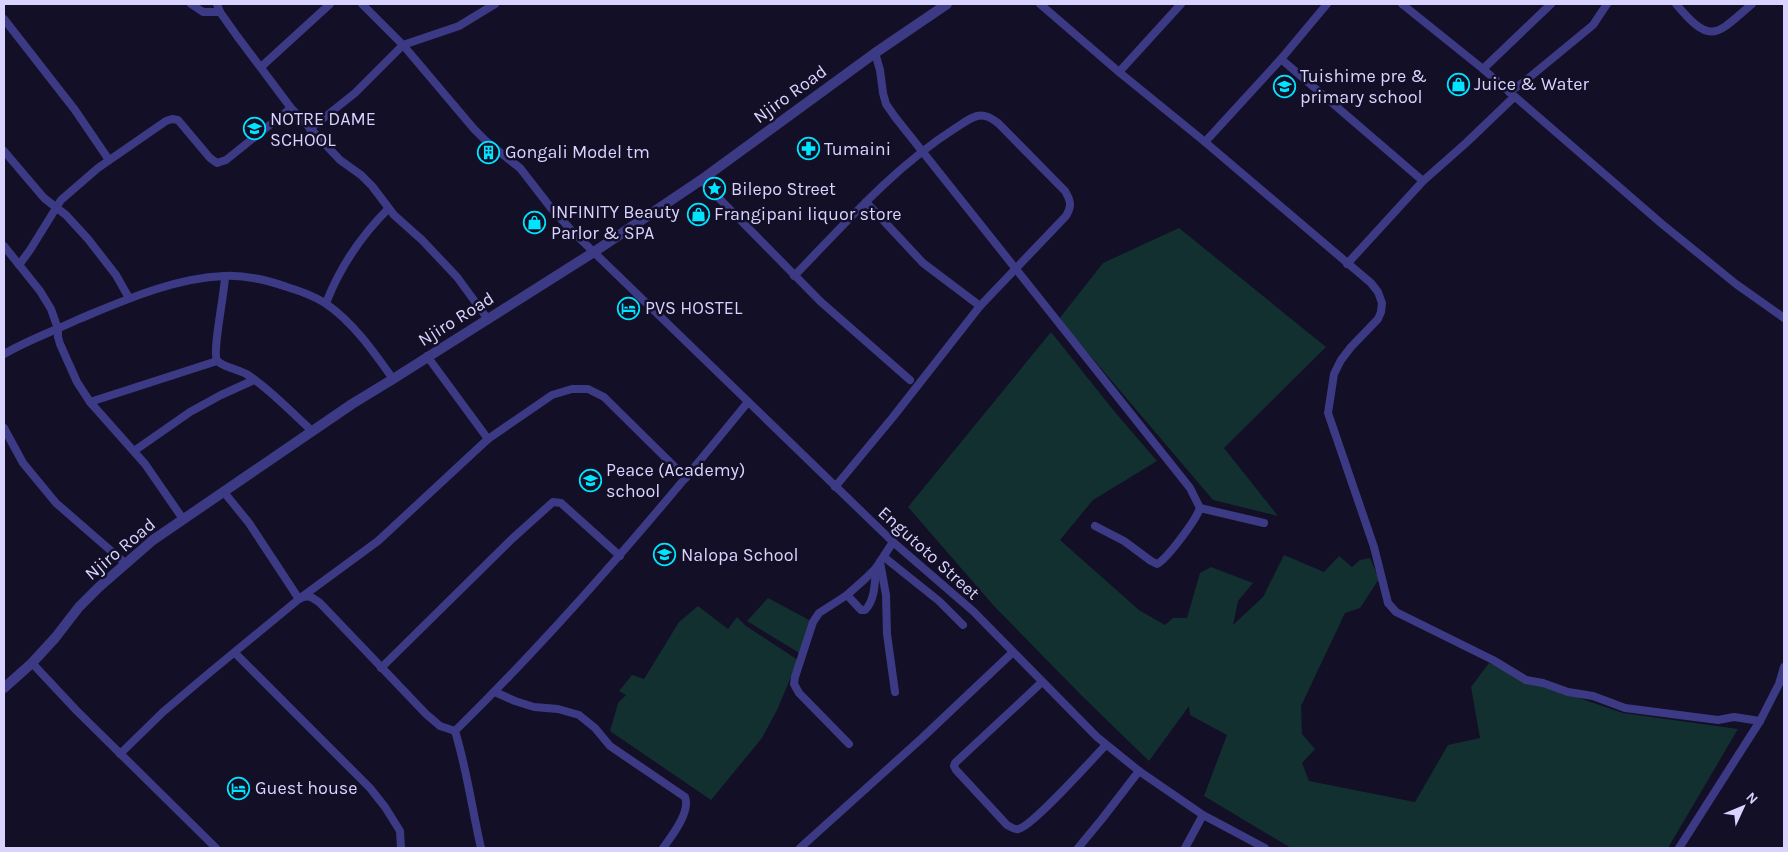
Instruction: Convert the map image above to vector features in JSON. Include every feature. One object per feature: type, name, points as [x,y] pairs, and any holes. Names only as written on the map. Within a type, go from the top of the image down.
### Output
[{"type":"street","points":[[191,4],[203,12],[220,12]]},
{"type":"street","points":[[217,4],[220,12],[310,129],[340,160],[361,175],[380,194],[388,209],[457,277],[487,318]]},
{"type":"street","points":[[261,67],[330,4]]},
{"type":"street","name":"Engutoto Street","points":[[362,4],[403,45],[474,129],[520,168],[550,208],[594,252],[892,542],[973,612],[1106,745],[1202,816],[1265,848]]},
{"type":"street","points":[[310,129],[355,93],[403,45],[460,26],[495,4]]},
{"type":"street","name":"Njiro Road","points":[[4,688],[32,663],[55,638],[78,607],[125,563],[153,540],[352,404],[594,252],[701,180],[875,53],[947,4]]},
{"type":"street","points":[[1040,4],[1371,283],[1378,292],[1382,304],[1381,312],[1378,318],[1341,360],[1334,374],[1328,413],[1374,547],[1388,603],[1392,608],[1403,617],[1454,640],[1526,680],[1543,683],[1568,692],[1593,696],[1625,708],[1718,720],[1734,716],[1760,721]]},
{"type":"street","points":[[1120,72],[1181,4]]},
{"type":"street","points":[[1205,142],[1281,59],[1327,4]]},
{"type":"street","points":[[1402,4],[1483,69],[1662,224],[1736,284],[1784,318]]},
{"type":"street","points":[[1483,69],[1551,4]]},
{"type":"street","points":[[1347,264],[1424,181],[1466,143],[1511,95],[1593,24],[1607,4]]},
{"type":"street","points":[[1676,4],[1690,21],[1699,29],[1707,32],[1716,32],[1726,27],[1752,4]]},
{"type":"street","points":[[4,19],[75,110],[109,160]]},
{"type":"street","points":[[875,53],[886,104],[894,118],[1190,488],[1200,508],[1190,527],[1157,564],[1150,562],[1124,541],[1095,526]]},
{"type":"street","points":[[1281,59],[1424,181]]},
{"type":"street","points":[[19,265],[56,207],[68,193],[109,160],[166,121],[178,120],[210,158],[217,163],[222,162],[292,108]]},
{"type":"street","points":[[794,276],[866,202],[922,151],[973,117],[984,116],[998,123],[1066,192],[1070,199],[1071,208],[1066,216],[980,306],[893,417],[835,487]]},
{"type":"street","points":[[4,151],[32,185],[66,215],[88,239],[116,275],[129,298]]},
{"type":"street","points":[[701,180],[821,302],[910,380]]},
{"type":"street","points":[[866,202],[923,263],[980,306]]},
{"type":"street","points":[[326,304],[340,271],[354,249],[388,209]]},
{"type":"street","points":[[4,246],[40,291],[51,309],[58,329],[60,344],[77,382],[90,402],[134,451],[183,519]]},
{"type":"street","points":[[225,276],[224,299],[216,342],[217,361],[221,365],[240,370],[254,380],[312,431]]},
{"type":"street","points":[[4,354],[39,336],[129,298],[178,284],[225,276],[270,281],[298,290],[326,304],[358,333],[393,379]]},
{"type":"street","points":[[427,356],[488,439]]},
{"type":"street","points":[[90,402],[217,361]]},
{"type":"street","points":[[134,451],[190,412],[254,380]]},
{"type":"street","points":[[120,754],[163,712],[299,599],[378,541],[488,439],[552,395],[572,388],[588,389],[604,397],[686,478]]},
{"type":"street","points":[[455,732],[495,692],[620,556],[748,402]]},
{"type":"street","points":[[4,428],[23,463],[56,503],[125,563]]},
{"type":"street","points":[[223,491],[249,523],[299,599]]},
{"type":"street","points":[[381,668],[553,502],[561,503],[620,556]]},
{"type":"street","points":[[1200,508],[1264,523]]},
{"type":"street","points":[[849,744],[799,694],[794,684],[813,622],[824,608],[846,594],[880,562],[892,542]]},
{"type":"street","points":[[846,594],[861,610],[865,610],[872,593],[880,562]]},
{"type":"street","points":[[880,562],[939,601],[964,625]]},
{"type":"street","points":[[880,562],[886,595],[887,643],[895,692]]},
{"type":"street","points":[[299,599],[310,596],[320,603],[433,720],[440,726],[455,732]]},
{"type":"street","points":[[235,652],[370,788],[386,807],[400,830],[401,848]]},
{"type":"street","points":[[800,848],[922,738],[1012,653]]},
{"type":"street","points":[[32,663],[76,710],[216,848]]},
{"type":"street","points":[[1680,848],[1760,721],[1784,667]]},
{"type":"street","points":[[1042,682],[954,766],[1007,825],[1014,829],[1020,829],[1026,825],[1055,799],[1106,745]]},
{"type":"street","points":[[495,692],[514,701],[534,707],[558,709],[579,715],[595,728],[610,746],[685,798],[684,812],[663,848]]},
{"type":"street","points":[[455,732],[467,771],[472,808],[481,848]]},
{"type":"street","points":[[1078,848],[1139,771]]},
{"type":"street","points":[[1184,848],[1202,816]]},
{"type":"green space","points":[[1179,228],[1326,347],[1224,448],[1278,516],[1213,500],[1059,319],[1103,263]]},
{"type":"green space","points":[[1051,332],[1157,461],[1093,500],[1060,540],[1139,610],[1165,625],[1173,618],[1187,618],[1200,573],[1211,567],[1253,583],[1238,601],[1233,625],[1263,597],[1284,555],[1324,572],[1339,556],[1352,567],[1360,560],[1370,558],[1379,579],[1360,608],[1345,613],[1301,706],[1302,734],[1315,749],[1302,763],[1309,781],[1415,802],[1448,745],[1480,738],[1471,687],[1489,663],[1541,685],[1623,713],[1738,729],[1668,848],[1291,848],[1204,796],[1227,735],[1190,715],[1189,706],[1149,761],[994,606],[908,507]]},
{"type":"green space","points":[[768,598],[811,621],[801,654],[747,621]]},
{"type":"green space","points":[[698,606],[728,629],[737,617],[746,626],[798,660],[778,708],[762,738],[711,800],[610,731],[618,703],[626,695],[619,691],[632,675],[644,679],[679,622]]},
{"type":"place","name":"Juice & Water","points":[[1458,84]]},
{"type":"place","name":"Tuishime pre & primary school","points":[[1284,86]]},
{"type":"place","name":"NOTRE DAME SCHOOL","points":[[254,129]]},
{"type":"place","name":"Tumaini","points":[[808,149]]},
{"type":"place","name":"Gongali Model tm","points":[[489,152]]},
{"type":"place","name":"Bilepo Street","points":[[715,189]]},
{"type":"place","name":"Frangipani liquor store","points":[[698,214]]},
{"type":"place","name":"INFINITY Beauty Parlor & SPA","points":[[535,222]]},
{"type":"place","name":"PVS HOSTEL","points":[[629,308]]},
{"type":"place","name":"Peace (Academy) school","points":[[590,480]]},
{"type":"place","name":"Nalopa School","points":[[665,555]]},
{"type":"place","name":"Guest house","points":[[239,788]]}]
